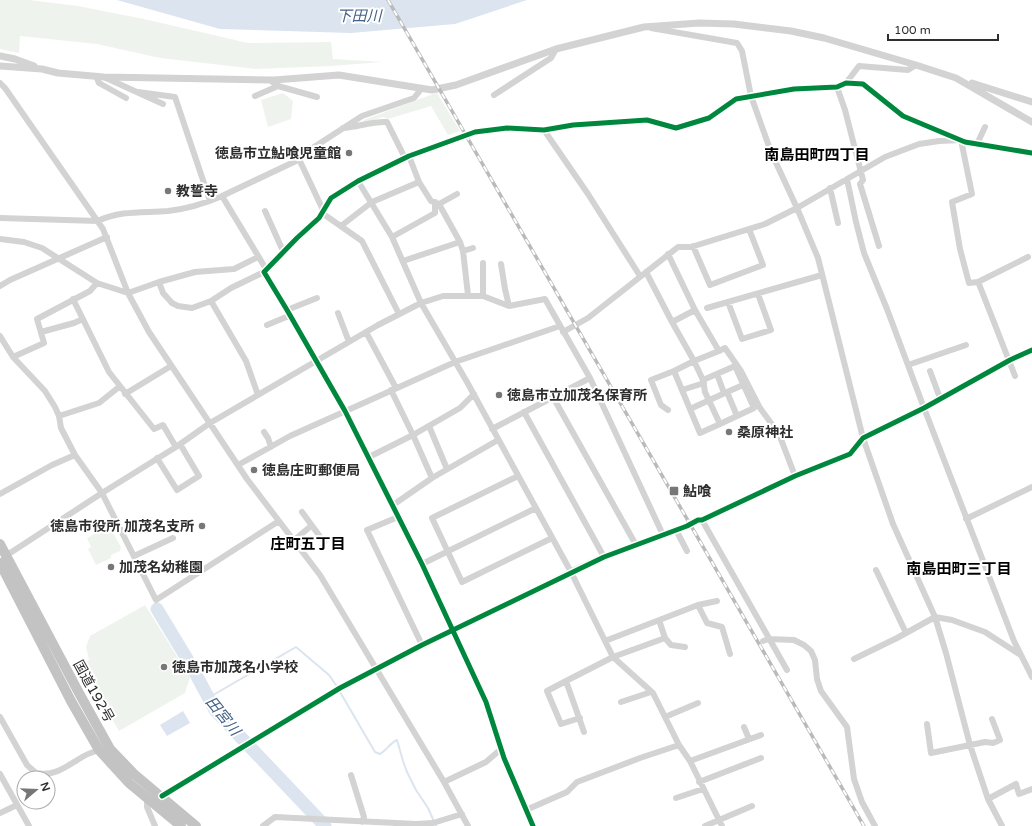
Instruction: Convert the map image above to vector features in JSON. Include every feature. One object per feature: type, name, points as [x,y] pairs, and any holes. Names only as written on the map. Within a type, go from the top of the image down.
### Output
[{"type":"highway","name":"国道192号","points":[[0,544],[2,560],[71,701],[99,750],[121,775],[181,826]]},
{"type":"highway","name":"国道192号","points":[[2,560],[110,749],[134,774],[196,826]]},
{"type":"street","points":[[0,66],[104,77],[270,80],[339,75],[432,90],[456,85],[556,49],[644,27],[699,23],[734,24],[791,31],[824,38],[916,65],[1032,102]]},
{"type":"street","points":[[644,27],[737,43],[742,50],[751,96],[770,152],[798,208],[818,258],[863,438],[893,524],[935,617],[970,745],[988,799],[1002,826]]},
{"type":"street","points":[[494,95],[551,58],[556,49]]},
{"type":"street","points":[[0,56],[15,59],[42,70]]},
{"type":"street","points":[[846,83],[859,66],[908,70],[916,65]]},
{"type":"street","points":[[96,76],[99,83],[126,98]]},
{"type":"street","points":[[104,77],[163,104]]},
{"type":"street","points":[[956,78],[1032,122]]},
{"type":"street","points":[[270,80],[278,86],[317,97]]},
{"type":"street","points":[[0,83],[104,229],[128,294],[149,332],[238,465],[320,575],[444,782],[468,826]]},
{"type":"street","points":[[159,282],[163,293],[172,303],[178,306],[192,308],[211,301],[231,288],[265,270],[283,251],[319,218],[331,198],[358,181],[407,157],[475,132],[507,128],[544,130],[573,125],[647,120],[676,128],[709,118],[736,99],[794,88],[837,86],[846,83],[863,84],[903,116],[961,140],[1032,153]]},
{"type":"street","points":[[255,96],[278,86]]},
{"type":"street","points":[[837,86],[845,110],[860,171],[862,180],[860,184],[879,246]]},
{"type":"street","points":[[0,218],[98,221],[110,215],[170,210],[210,201],[299,159],[311,149],[362,116],[414,98],[422,88]]},
{"type":"street","points":[[138,92],[175,97],[210,201]]},
{"type":"street","points":[[342,128],[354,128],[378,122],[386,122],[431,201],[437,203],[460,242],[463,251],[468,295]]},
{"type":"street","points":[[977,144],[985,127]]},
{"type":"street","points":[[544,130],[588,194],[640,276]]},
{"type":"street","points":[[563,332],[588,318],[678,247],[693,246],[765,224],[798,208],[884,157],[919,144],[961,140]]},
{"type":"street","points":[[961,140],[972,194],[952,202],[960,249],[969,283],[978,282],[1028,257]]},
{"type":"street","points":[[299,159],[323,212],[362,241],[399,314]]},
{"type":"street","points":[[847,179],[864,254],[887,309],[966,519],[1014,641],[1022,656]]},
{"type":"street","points":[[358,181],[392,236],[421,303],[474,394],[571,572],[614,657],[651,692],[679,745],[690,761],[720,823]]},
{"type":"street","points":[[341,226],[372,202],[420,182]]},
{"type":"street","points":[[830,188],[838,223]]},
{"type":"street","points":[[437,203],[457,194]]},
{"type":"street","points":[[222,196],[345,411],[393,504],[486,702],[501,749],[533,826]]},
{"type":"street","points":[[392,236],[435,213],[437,203]]},
{"type":"street","points":[[264,211],[283,251]]},
{"type":"street","points":[[693,246],[710,285],[763,265],[749,229]]},
{"type":"street","points":[[0,286],[58,258],[107,237]]},
{"type":"street","points":[[0,239],[24,242],[42,248],[97,283],[128,294],[159,282],[195,272],[234,269],[258,257]]},
{"type":"street","points":[[403,261],[460,242]]},
{"type":"street","points":[[463,251],[473,248]]},
{"type":"street","points":[[668,254],[695,310],[719,351]]},
{"type":"street","points":[[483,263],[483,296]]},
{"type":"street","points":[[501,264],[509,306]]},
{"type":"street","points":[[646,272],[694,361],[720,424]]},
{"type":"street","points":[[707,308],[822,275]]},
{"type":"street","points":[[978,282],[1010,360],[1015,376]]},
{"type":"street","points":[[13,357],[44,343],[37,319],[90,291],[97,283]]},
{"type":"street","points":[[728,302],[742,339],[771,330],[758,294]]},
{"type":"street","points":[[2,560],[210,423],[366,332],[421,303],[443,296],[468,295],[483,296],[509,306],[545,299],[590,378],[663,535]]},
{"type":"street","points":[[267,325],[317,298]]},
{"type":"street","points":[[73,299],[109,372],[119,387],[154,429],[163,425],[199,476],[177,490],[157,458]]},
{"type":"street","points":[[211,301],[246,361],[258,395]]},
{"type":"street","points":[[672,322],[695,310]]},
{"type":"street","points":[[338,313],[349,342]]},
{"type":"street","points":[[41,332],[83,319]]},
{"type":"street","points":[[238,465],[290,436],[455,362],[560,326]]},
{"type":"street","points":[[366,332],[432,478]]},
{"type":"street","points":[[0,336],[13,357],[44,391],[55,407],[59,416],[61,428],[75,455],[102,493],[156,600],[279,521]]},
{"type":"street","points":[[908,365],[966,345]]},
{"type":"street","points":[[668,410],[661,405],[651,380],[725,348],[741,371],[760,408],[779,434],[795,476]]},
{"type":"street","points":[[693,522],[702,520],[795,476],[850,454],[863,438],[924,408],[1010,360],[1032,350]]},
{"type":"street","points":[[125,394],[171,366]]},
{"type":"street","points":[[674,371],[700,433],[754,408],[735,366],[703,382],[682,390]]},
{"type":"street","points":[[930,371],[940,398]]},
{"type":"street","points":[[717,374],[737,416]]},
{"type":"street","points":[[492,429],[590,378]]},
{"type":"street","points":[[690,409],[743,385]]},
{"type":"street","points":[[59,416],[99,402],[119,387]]},
{"type":"street","points":[[369,457],[413,435],[460,408],[474,394]]},
{"type":"street","points":[[553,397],[636,545]]},
{"type":"street","points":[[524,412],[604,557]]},
{"type":"street","points":[[429,426],[447,469]]},
{"type":"street","points":[[264,432],[271,446]]},
{"type":"street","points":[[393,504],[432,478],[498,440]]},
{"type":"street","points":[[0,494],[52,464],[75,455]]},
{"type":"street","points":[[518,476],[432,518],[462,582],[552,538]]},
{"type":"street","points":[[966,519],[1032,487]]},
{"type":"street","points":[[422,564],[536,508]]},
{"type":"street","points":[[302,512],[324,542]]},
{"type":"street","points":[[398,517],[368,530],[422,645]]},
{"type":"street","points":[[702,520],[766,640],[786,670]]},
{"type":"street","points":[[293,540],[311,526]]},
{"type":"street","points":[[162,796],[338,689],[422,645],[604,557],[687,526]]},
{"type":"street","points":[[676,530],[687,551]]},
{"type":"street","points":[[134,556],[173,538]]},
{"type":"street","points":[[876,570],[906,633]]},
{"type":"street","points":[[605,641],[698,605],[717,601]]},
{"type":"street","points":[[698,605],[707,622],[722,627],[730,654]]},
{"type":"street","points":[[854,659],[935,617],[952,620],[985,632],[1013,649],[1029,663],[1032,677]]},
{"type":"street","points":[[659,620],[665,638],[671,645],[684,647]]},
{"type":"street","points":[[580,718],[561,724],[547,691],[614,657],[665,638]]},
{"type":"street","points":[[766,640],[794,640],[804,645],[811,651],[815,660],[817,679],[821,691],[847,727],[854,779],[862,802],[875,826]]},
{"type":"street","points":[[566,681],[584,732]]},
{"type":"street","points":[[621,702],[651,692]]},
{"type":"street","points":[[665,717],[698,703]]},
{"type":"street","points":[[0,717],[27,765],[36,773],[52,774],[68,767],[84,756],[99,750]]},
{"type":"street","points":[[927,724],[931,753],[985,742],[993,743],[1000,740],[992,718]]},
{"type":"street","points":[[744,727],[749,739]]},
{"type":"street","points":[[690,761],[761,734]]},
{"type":"street","points":[[526,810],[567,792],[577,782],[679,745]]},
{"type":"street","points":[[444,782],[486,762],[501,749]]},
{"type":"street","points":[[699,782],[761,758]]},
{"type":"street","points":[[351,775],[364,817],[362,822]]},
{"type":"street","points":[[1,778],[16,803]]},
{"type":"street","points":[[988,799],[1016,784],[1019,794],[1032,789]]},
{"type":"street","points":[[676,798],[703,789]]},
{"type":"street","points":[[147,798],[147,807],[155,826]]},
{"type":"street","points":[[0,813],[16,805]]},
{"type":"street","points":[[706,826],[720,823],[752,806]]},
{"type":"street","points":[[20,810],[29,826]]},
{"type":"street","points":[[263,826],[275,817],[416,825],[434,823],[462,814]]},
{"type":"shaded area","points":[[0,0],[29,0],[78,6],[144,19],[248,43],[331,42],[333,59],[382,62],[256,69],[160,58],[97,44],[20,36],[19,53],[0,49]]},
{"type":"shaded area","points":[[283,93],[293,101],[291,119],[268,127],[261,100]]},
{"type":"shaded area","points":[[437,93],[460,131],[448,135],[431,106],[388,119],[383,117],[363,123],[364,120]]},
{"type":"shaded area","points":[[109,526],[121,547],[120,551],[111,555],[111,558],[96,565],[88,549],[91,547],[87,538]]},
{"type":"shaded area","points":[[145,605],[190,677],[185,693],[119,731],[80,665],[89,660],[86,647],[90,636]]},
{"type":"water","name":"下田川","points":[[117,0],[527,0],[455,24],[351,33],[220,29]]},
{"type":"water","points":[[183,711],[190,723],[167,736],[160,725]]},
{"type":"waterway","name":"田宮川","points":[[157,609],[192,667],[215,710],[325,826]]},
{"type":"waterway","points":[[208,698],[296,647],[329,675],[375,752],[380,754],[397,740],[407,772],[416,790],[428,808],[436,826]]},
{"type":"railway","points":[[388,0],[864,826]]},
{"type":"cycle path","points":[[533,826],[504,758],[486,702],[422,564],[345,411],[264,272],[319,218],[331,198],[358,181],[409,156],[475,132],[507,128],[544,130],[573,125],[647,120],[676,128],[709,118],[736,99],[794,89],[837,87],[846,83],[863,84],[903,116],[965,142],[1032,153]]},
{"type":"cycle path","points":[[162,796],[340,688],[422,645],[604,557],[687,526],[698,520],[702,520],[795,476],[850,454],[863,438],[924,408],[1010,360],[1032,350]]},
{"type":"place","name":"徳島市立鮎喰児童館","points":[[349,153]]},
{"type":"place","name":"教誓寺","points":[[168,191]]},
{"type":"place","name":"徳島市立加茂名保育所","points":[[499,395]]},
{"type":"place","name":"桑原神社","points":[[729,432]]},
{"type":"place","name":"徳島庄町郵便局","points":[[254,470]]},
{"type":"place","name":"鮎喰","points":[[674,491]]},
{"type":"place","name":"徳島市役所 加茂名支所","points":[[202,526]]},
{"type":"place","name":"加茂名幼稚園","points":[[111,567]]},
{"type":"place","name":"徳島市加茂名小学校","points":[[164,667]]},
{"type":"district","name":"南島田町四丁目","points":[[817,155]]},
{"type":"district","name":"庄町五丁目","points":[[308,544]]},
{"type":"district","name":"南島田町三丁目","points":[[959,569]]}]
